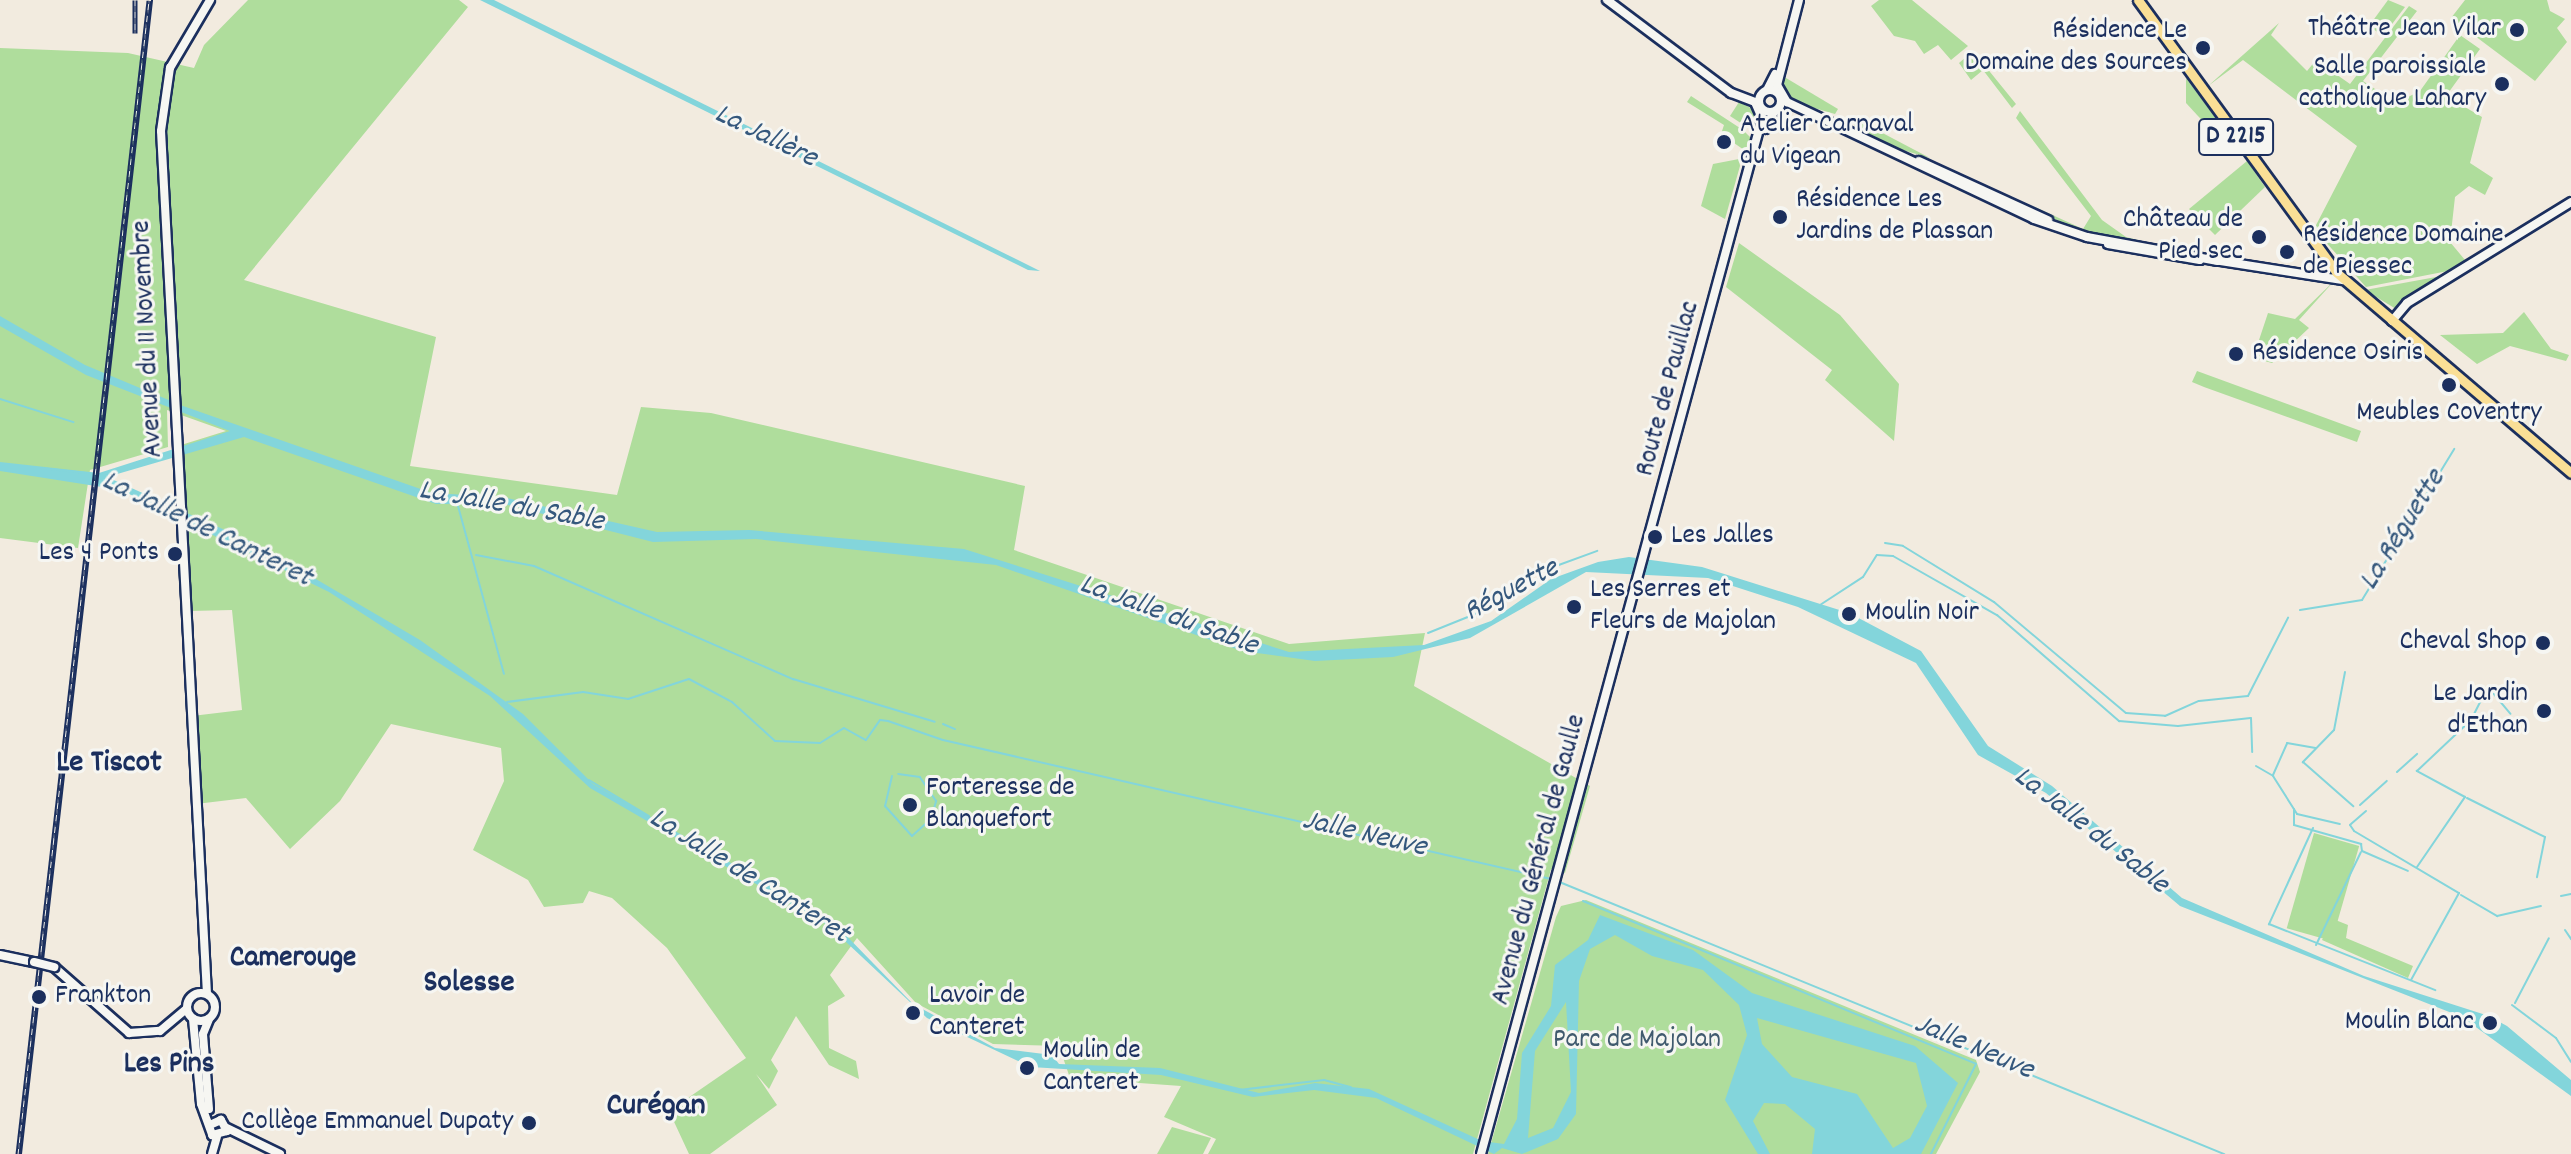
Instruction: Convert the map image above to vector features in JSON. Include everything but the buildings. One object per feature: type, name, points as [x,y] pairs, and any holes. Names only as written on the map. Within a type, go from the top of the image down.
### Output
[{"type":"main road","name":"Avenue du 11 Novembre","points":[[209,1019],[215,1004],[207,994],[201,977],[176,455],[163,98],[180,43],[210,0]]},
{"type":"main road","points":[[1607,0],[1760,107],[1776,110],[1797,107]]},
{"type":"main road","points":[[1765,91],[1797,0]]},
{"type":"main road","points":[[1780,95],[1797,0]]},
{"type":"main road","name":"D 2215","points":[[2138,0],[2324,262],[2571,470]]},
{"type":"main road","points":[[1725,85],[1780,95],[1797,107],[2059,227],[2100,240],[2344,280]]},
{"type":"main road","name":"Route de Pauillac","points":[[1740,214],[1765,91]]},
{"type":"main road","name":"Route de Pauillac","points":[[1640,576],[1740,214],[1780,95]]},
{"type":"main road","points":[[2392,321],[2407,303],[2571,202]]},
{"type":"main road","points":[[2305,273],[2324,262]]},
{"type":"main road","name":"Avenue du Général de Gaulle","points":[[1481,1153],[1640,576]]},
{"type":"main road","points":[[0,955],[54,967],[75,978],[119,1029],[151,1034],[190,1014],[209,1019],[203,1034],[206,1098],[227,1128],[280,1154]]},
{"type":"main road","name":"Avenue du 11 Novembre","points":[[190,1014],[201,977]]},
{"type":"main road","points":[[196,994],[207,994]]},
{"type":"main road","points":[[190,1014],[200,1099],[217,1137]]},
{"type":"main road","points":[[210,1125],[221,1120]]},
{"type":"main road","points":[[212,1154],[217,1137],[227,1128]]},
{"type":"green space","points":[[248,0],[459,0],[468,7],[244,280],[436,337],[410,466],[617,495],[641,407],[711,413],[1025,486],[1014,550],[1289,644],[1425,633],[1414,686],[1590,786],[1565,873],[1551,869],[1473,1154],[1208,1154],[1216,1139],[1164,1117],[1181,1086],[1070,1078],[1059,1046],[993,1044],[916,1003],[857,938],[830,975],[845,996],[828,1006],[829,1048],[856,1061],[859,1079],[829,1065],[796,1016],[771,1060],[778,1071],[769,1089],[756,1074],[777,1105],[710,1154],[689,1154],[669,1111],[746,1058],[667,948],[612,898],[589,891],[583,903],[544,907],[528,880],[473,850],[504,781],[501,748],[391,724],[340,801],[290,849],[246,798],[196,804],[192,716],[242,710],[232,610],[190,611],[181,445],[226,431],[167,410],[168,447],[90,470],[78,548],[0,538],[0,48],[128,53],[194,68],[204,45]]},
{"type":"green space","points":[[1879,0],[1912,0],[1968,46],[1951,60],[1938,45],[1924,54],[1915,41],[1894,36],[1871,6]]},
{"type":"green space","points":[[2388,0],[2405,7],[2383,36],[2369,26]]},
{"type":"green space","points":[[2465,0],[2547,0],[2550,11],[2565,19],[2557,28],[2567,42],[2535,81],[2451,18]]},
{"type":"green space","points":[[2409,6],[2417,11],[2363,81],[2396,103],[2420,91],[2460,35],[2480,49],[2446,96],[2482,117],[2470,163],[2493,178],[2485,195],[2469,186],[2455,197],[2450,242],[2465,260],[2448,271],[2366,287],[2314,229],[2357,146],[2243,60],[2208,86],[2279,23],[2271,35],[2307,71],[2316,60],[2350,84]]},
{"type":"green space","points":[[1973,51],[2016,104],[2012,108],[1983,70],[1971,80],[1959,63]]},
{"type":"green space","points":[[1781,75],[1838,109],[1835,114],[1790,101]]},
{"type":"green space","points":[[2186,78],[2218,121],[2210,129],[2186,103]]},
{"type":"green space","points":[[1691,96],[1751,138],[1747,152],[1721,134],[1724,125],[1687,102]]},
{"type":"green space","points":[[1739,102],[1755,110],[1753,131],[1730,116]]},
{"type":"green space","points":[[2020,111],[2102,220],[2126,237],[2169,248],[2085,233],[2042,214],[2035,207],[2083,229],[2091,216],[2016,118]]},
{"type":"green space","points":[[1854,118],[1930,158],[1889,146],[1855,128]]},
{"type":"green space","points":[[1739,159],[1740,166],[1725,219],[1701,206],[1713,164]]},
{"type":"green space","points":[[2247,161],[2265,187],[2215,235],[2189,209]]},
{"type":"green space","points":[[1739,243],[1840,315],[1899,384],[1894,441],[1825,380],[1832,370],[1726,287]]},
{"type":"green space","points":[[2447,275],[2396,309],[2365,290]]},
{"type":"green space","points":[[2335,280],[2299,320],[2309,328],[2272,363],[2253,358],[2268,313],[2295,319]]},
{"type":"green space","points":[[2524,312],[2551,349],[2569,355],[2566,361],[2510,346],[2477,364],[2440,335],[2503,333]]},
{"type":"green space","points":[[2197,371],[2361,431],[2357,442],[2192,382]]},
{"type":"green space","points":[[2314,833],[2359,846],[2332,941],[2287,928]]},
{"type":"green space","name":"Parc de Majolan","points":[[1586,900],[1976,1060],[1980,1072],[1936,1154],[1488,1154],[1556,917],[1561,906]]},
{"type":"green space","points":[[2333,919],[2348,925],[2346,938],[2413,966],[2408,978],[2322,940]]},
{"type":"green space","points":[[1172,1127],[1211,1138],[1203,1154],[1157,1154]]},
{"type":"water","name":"La Jallère","points":[[480,0],[494,0],[1040,271],[1028,270]]},
{"type":"water","name":"La Jalle du Sable","points":[[0,316],[85,365],[183,406],[432,493],[502,497],[657,532],[749,530],[964,549],[1289,652],[1424,645],[1491,621],[1551,579],[1598,562],[1629,557],[1702,567],[1849,613],[1921,651],[1988,746],[2052,786],[2182,898],[2364,976],[2489,1016],[2485,1027],[2492,1030],[2496,1020],[2507,1026],[2571,1080],[2571,1096],[2462,1017],[2180,906],[2046,793],[1978,755],[1916,663],[1798,607],[1708,578],[1586,572],[1470,638],[1393,657],[1315,661],[1242,651],[996,565],[756,539],[653,542],[504,504],[436,504],[244,437],[107,477],[256,544],[420,640],[523,714],[593,784],[832,921],[913,1004],[995,1048],[1052,1055],[1059,1064],[1160,1068],[1259,1093],[1315,1083],[1369,1089],[1482,1141],[1504,1144],[1517,1119],[1522,1053],[1551,1006],[1555,965],[1588,940],[1600,915],[1693,950],[1752,993],[1915,1046],[1958,1083],[1921,1154],[1812,1154],[1815,1129],[1785,1104],[1764,1103],[1753,1121],[1770,1154],[1758,1154],[1725,1100],[1747,1035],[1739,1005],[1703,970],[1652,956],[1615,935],[1590,949],[1579,981],[1576,1114],[1558,1139],[1522,1154],[1502,1148],[1494,1154],[1376,1098],[1314,1090],[1253,1097],[1161,1075],[1031,1067],[927,1018],[829,926],[590,788],[490,696],[329,592],[121,490],[0,471],[0,462],[99,473],[230,431],[86,375],[0,326]],"holes":[[[1566,1002],[1571,1092],[1553,1128],[1528,1138],[1535,1051]],[[1757,1018],[1916,1063],[1927,1106],[1910,1138],[1893,1148],[1857,1094],[1792,1077],[1762,1044]]]},
{"type":"waterway","points":[[0,399],[73,422]]},
{"type":"waterway","name":"La Réguette","points":[[2300,610],[2362,600],[2454,449]]},
{"type":"waterway","name":"La Jalle de Canteret","points":[[41,468],[86,473]]},
{"type":"waterway","name":"La Jalle de Canteret","points":[[148,496],[178,512]]},
{"type":"waterway","name":"La Jalle du Sable","points":[[458,506],[504,674]]},
{"type":"waterway","name":"La Réguette","points":[[1885,543],[1903,546],[1994,602],[2126,713],[2165,716],[2199,701],[2248,696],[2288,618]]},
{"type":"waterway","name":"La Jalle de Canteret","points":[[240,544],[260,553]]},
{"type":"waterway","name":"Réguette","points":[[1428,633],[1505,602],[1556,566],[1597,551]]},
{"type":"waterway","points":[[476,555],[534,566],[793,679],[935,722]]},
{"type":"waterway","points":[[1820,605],[1863,577],[1877,555],[1893,556],[1997,615],[2119,721],[2178,726],[2251,718],[2252,752]]},
{"type":"waterway","points":[[2345,672],[2334,730],[2303,762],[2353,806]]},
{"type":"waterway","name":"Jalle Neuve","points":[[507,702],[583,692],[628,699],[689,679],[732,702],[775,741],[820,743],[844,728],[866,740],[880,720],[888,721],[943,740],[1551,879]]},
{"type":"waterway","points":[[2417,867],[2465,797],[2417,771],[2471,720],[2488,687],[2511,714]]},
{"type":"waterway","points":[[943,724],[955,729]]},
{"type":"waterway","points":[[2273,775],[2287,743],[2316,748]]},
{"type":"waterway","points":[[2397,772],[2417,754]]},
{"type":"waterway","points":[[2256,766],[2273,776],[2297,814],[2340,824]]},
{"type":"waterway","points":[[892,776],[885,806],[912,836],[931,819],[936,801],[920,777],[898,774]]},
{"type":"waterway","name":"La Jalle de Canteret","points":[[589,780],[649,816]]},
{"type":"waterway","points":[[2360,805],[2387,781]]},
{"type":"waterway","points":[[2467,798],[2545,837],[2537,877]]},
{"type":"waterway","points":[[2294,809],[2294,825],[2361,844],[2362,851],[2408,871]]},
{"type":"waterway","points":[[2366,811],[2350,825],[2354,831],[2459,893],[2411,980]]},
{"type":"waterway","points":[[2313,828],[2269,924],[2435,990]]},
{"type":"waterway","points":[[2316,945],[2361,852]]},
{"type":"waterway","name":"Jalle Neuve","points":[[1557,881],[2224,1154]]},
{"type":"waterway","points":[[2561,896],[2571,894]]},
{"type":"waterway","points":[[2461,895],[2497,916],[2541,906]]},
{"type":"waterway","points":[[1583,901],[1976,1064],[1931,1154]]},
{"type":"waterway","points":[[2565,930],[2571,939]]},
{"type":"waterway","points":[[2515,1003],[2549,938]]},
{"type":"waterway","points":[[2512,1005],[2556,1038],[2571,1062]]},
{"type":"waterway","name":"La Jalle de Canteret","points":[[1239,1090],[1324,1080],[1351,1087]]},
{"type":"tram line","points":[[21,1154],[152,0]]},
{"type":"railway","points":[[135,0],[135,33]]},
{"type":"railway","points":[[18,1154],[149,0]]},
{"type":"place","name":"Théâtre Jean Vilar","points":[[2517,30]]},
{"type":"place","name":"Résidence Le Domaine des Sources","points":[[2203,48]]},
{"type":"place","name":"Salle paroissiale catholique Lahary","points":[[2502,84]]},
{"type":"place","name":"Atelier Carnaval du Vigean","points":[[1724,142]]},
{"type":"place","name":"Résidence Les Jardins de Plassan","points":[[1780,217]]},
{"type":"place","name":"Château de Pied sec","points":[[2259,237]]},
{"type":"place","name":"Résidence Domaine de Piessec","points":[[2287,252]]},
{"type":"place","name":"Résidence Osiris","points":[[2236,354]]},
{"type":"place","name":"Meubles Coventry","points":[[2449,385]]},
{"type":"place","name":"Les Jalles","points":[[1655,537]]},
{"type":"place","name":"Les 4 Ponts","points":[[175,554]]},
{"type":"place","name":"Les Serres et Fleurs de Majolan","points":[[1574,607]]},
{"type":"place","name":"Moulin Noir","points":[[1849,614]]},
{"type":"place","name":"Cheval Shop","points":[[2543,643]]},
{"type":"place","name":"Le Jardin d'Ethan","points":[[2544,711]]},
{"type":"place","name":"Forteresse de Blanquefort","points":[[910,805]]},
{"type":"place","name":"Frankton","points":[[39,997]]},
{"type":"place","name":"Lavoir de Canteret","points":[[913,1013]]},
{"type":"place","name":"Moulin Blanc","points":[[2490,1023]]},
{"type":"place","name":"Moulin de Canteret","points":[[1027,1068]]},
{"type":"place","name":"Collège Emmanuel Dupaty","points":[[529,1123]]},
{"type":"district","name":"Le Tiscot","points":[[109,764]]},
{"type":"district","name":"Camerouge","points":[[293,960]]},
{"type":"district","name":"Solesse","points":[[469,984]]},
{"type":"district","name":"Les Pins","points":[[169,1066]]},
{"type":"district","name":"Curégan","points":[[656,1107]]}]
